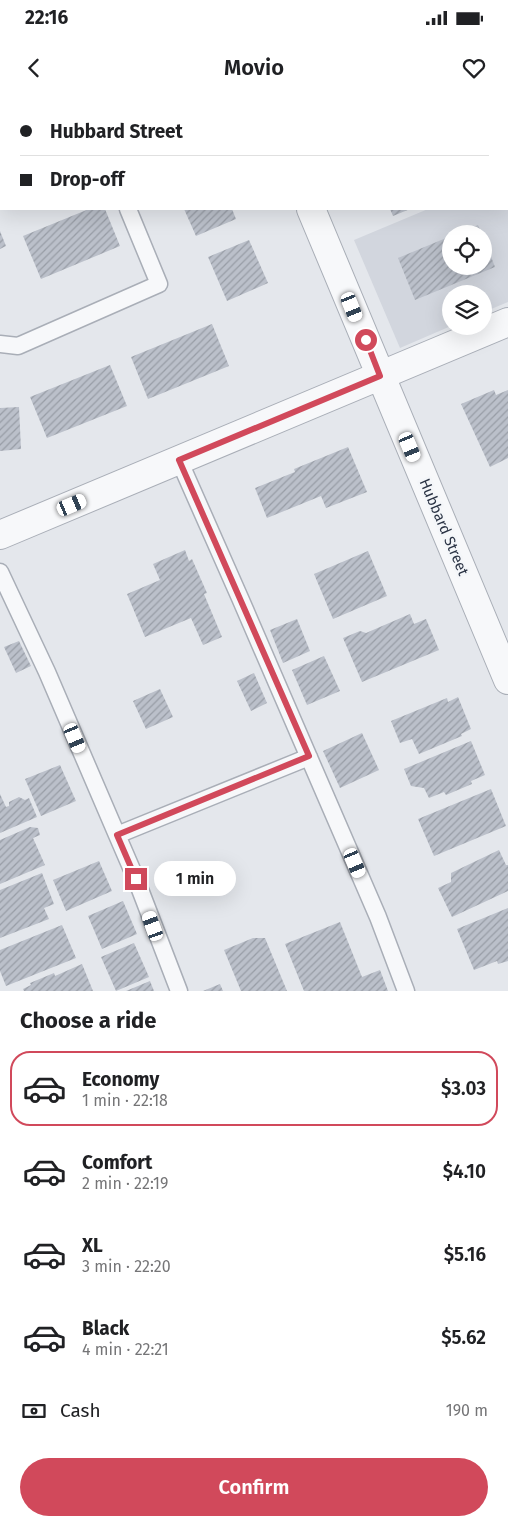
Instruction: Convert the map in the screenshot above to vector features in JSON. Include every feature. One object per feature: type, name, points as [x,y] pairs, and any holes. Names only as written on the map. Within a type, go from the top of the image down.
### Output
[{"type":"street","name":"Hubbard Street","points":[[311,210],[508,680]]},
{"type":"street","points":[[0,535],[508,322]]},
{"type":"lane","points":[[0,344],[18,346],[159,284],[128,210]]},
{"type":"lane","points":[[179,460],[378,917],[406,991]]},
{"type":"lane","points":[[0,572],[47,672],[136,879],[178,991]]},
{"type":"lane","points":[[117,835],[309,756]]},
{"type":"shaded area","points":[[426,210],[508,210],[508,302],[492,309],[492,285],[442,285],[442,330],[400,348],[354,240]]},
{"type":"building","points":[[87,210],[105,210],[120,246],[41,279],[23,236]]},
{"type":"building","points":[[184,210],[232,210],[236,219],[196,236]]},
{"type":"building","points":[[390,210],[408,210],[393,216]]},
{"type":"building","points":[[0,231],[6,246],[0,249]]},
{"type":"building","points":[[249,240],[268,283],[227,301],[208,257]]},
{"type":"building","points":[[442,240],[442,275],[476,275],[451,285],[442,285],[442,289],[415,300],[398,258]]},
{"type":"building","points":[[212,324],[229,366],[148,399],[131,357]]},
{"type":"building","points":[[110,365],[127,406],[47,438],[30,397]]},
{"type":"building","points":[[494,390],[496,395],[508,390],[508,458],[490,467],[461,404]]},
{"type":"building","points":[[19,407],[21,449],[0,451],[0,408]]},
{"type":"building","points":[[348,447],[367,492],[326,508],[321,496],[267,518],[255,488],[295,472],[294,469]]},
{"type":"building","points":[[185,550],[189,561],[192,559],[207,593],[204,594],[222,637],[203,645],[191,618],[145,637],[127,594],[160,580],[153,564]]},
{"type":"building","points":[[368,551],[387,596],[333,619],[314,574]]},
{"type":"building","points":[[410,614],[414,624],[426,619],[439,650],[362,682],[343,638],[360,631],[366,633]]},
{"type":"building","points":[[297,619],[310,651],[283,663],[270,630]]},
{"type":"building","points":[[19,641],[31,666],[16,673],[4,647]]},
{"type":"building","points":[[324,656],[340,691],[307,705],[292,670]]},
{"type":"building","points":[[254,673],[267,703],[251,711],[237,681]]},
{"type":"building","points":[[160,689],[173,717],[146,729],[133,701]]},
{"type":"building","points":[[458,697],[471,729],[461,734],[462,736],[419,754],[412,739],[400,743],[391,721],[447,698],[448,702]]},
{"type":"building","points":[[362,733],[379,770],[340,788],[323,751]]},
{"type":"building","points":[[471,741],[485,775],[471,781],[472,784],[446,795],[444,792],[429,798],[424,788],[411,786],[404,769]]},
{"type":"building","points":[[60,765],[76,801],[41,816],[25,779]]},
{"type":"building","points":[[491,789],[506,826],[434,856],[418,819]]},
{"type":"building","points":[[0,794],[6,807],[9,806],[9,802],[19,797],[25,800],[29,798],[37,817],[0,833]]},
{"type":"building","points":[[30,827],[38,828],[40,835],[33,838],[45,865],[0,884],[0,840]]},
{"type":"building","points":[[499,850],[506,865],[508,865],[508,891],[452,917],[438,888],[451,882],[451,873]]},
{"type":"building","points":[[99,861],[112,891],[66,911],[53,880]]},
{"type":"building","points":[[42,873],[54,904],[44,908],[49,919],[0,938],[0,890]]},
{"type":"building","points":[[123,901],[137,934],[102,949],[88,916]]},
{"type":"building","points":[[508,908],[508,961],[498,964],[497,961],[474,970],[457,929]]},
{"type":"building","points":[[340,922],[362,977],[380,970],[388,991],[304,991],[285,944]]},
{"type":"building","points":[[62,925],[76,958],[6,986],[0,971],[0,950]]},
{"type":"building","points":[[253,938],[265,938],[287,991],[241,991],[224,950]]},
{"type":"building","points":[[134,943],[149,977],[116,991],[101,957]]},
{"type":"building","points":[[82,964],[93,991],[24,991],[23,989],[31,985],[30,983],[54,973],[55,976]]},
{"type":"building","points":[[150,981],[154,991],[126,991]]},
{"type":"building","points":[[220,984],[223,991],[203,991]]},
{"type":"route","points":[[136,879],[117,835],[309,756],[179,460],[380,376],[366,340]]}]
